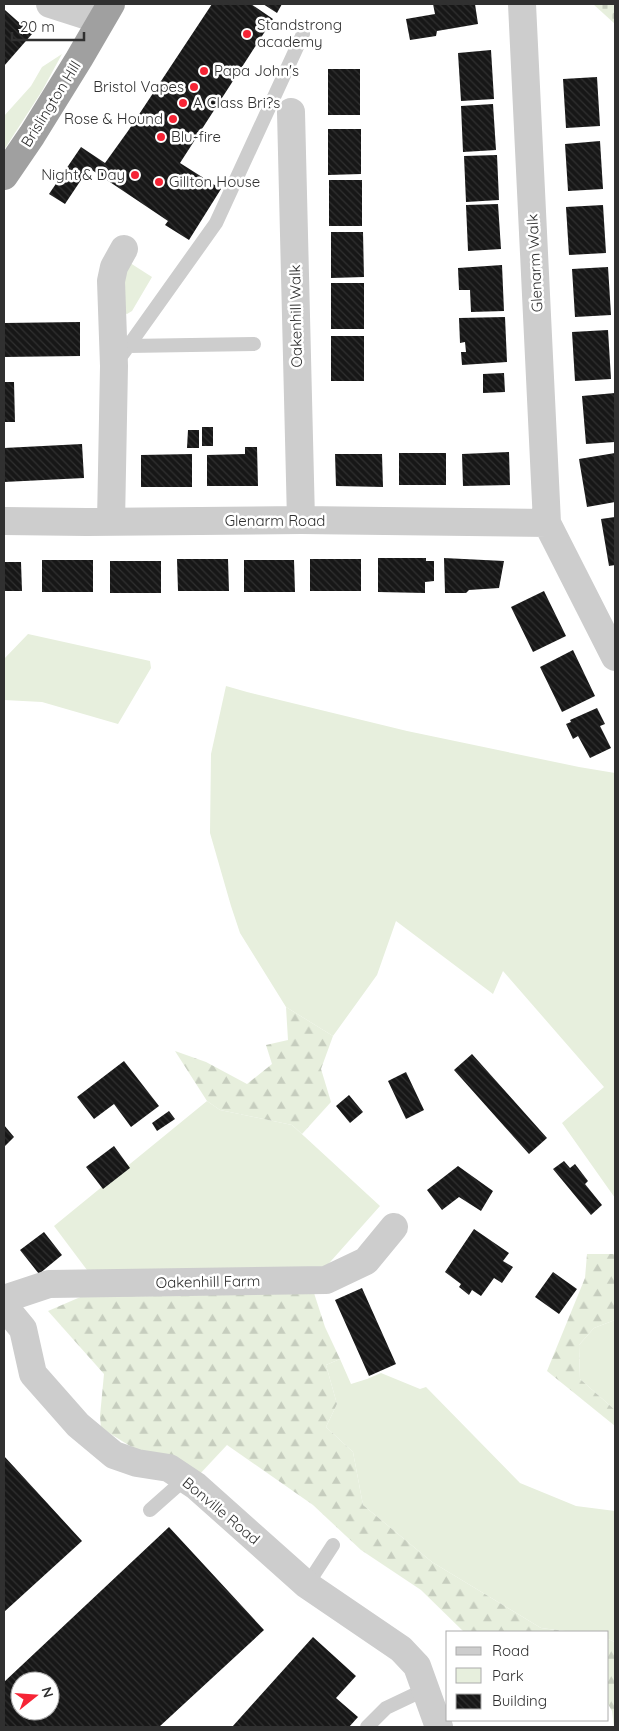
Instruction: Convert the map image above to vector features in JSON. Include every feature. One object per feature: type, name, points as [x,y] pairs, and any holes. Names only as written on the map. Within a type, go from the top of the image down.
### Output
[{"type":"highway","name":"Brislington Hill","points":[[4,176],[79,59],[105,12]]},
{"type":"street","points":[[50,4],[105,12]]},
{"type":"street","name":"Glenarm Walk","points":[[522,4],[547,523]]},
{"type":"street","name":"Oakenhill Walk","points":[[291,112],[301,520]]},
{"type":"street","points":[[111,522],[121,356],[111,281],[114,266],[124,249]]},
{"type":"street","name":"Glenarm Road","points":[[4,521],[301,520],[547,523]]},
{"type":"street","points":[[547,523],[615,657]]},
{"type":"street","name":"Oakenhill Farm","points":[[4,1299],[49,1284],[326,1280],[366,1261],[394,1227]]},
{"type":"street","name":"Bonville Road","points":[[4,1306],[23,1329],[32,1374],[78,1425],[114,1455],[136,1464],[169,1468],[196,1486],[307,1585],[401,1649],[417,1666],[439,1727]]},
{"type":"lane","points":[[121,356],[216,222],[303,34]]},
{"type":"lane","points":[[121,356],[254,344]]},
{"type":"lane","points":[[150,1510],[185,1479]]},
{"type":"lane","points":[[307,1585],[333,1544]]},
{"type":"lane","points":[[367,1727],[386,1708],[426,1689]]},
{"type":"green space","points":[[593,4],[615,4],[615,24]]},
{"type":"green space","points":[[62,54],[42,91],[4,150],[4,116],[31,86],[42,67]]},
{"type":"green space","points":[[127,261],[152,277],[132,311],[127,314],[124,313],[124,267]]},
{"type":"green space","points":[[28,634],[150,661],[151,668],[118,724],[42,702],[4,700],[4,659]]},
{"type":"green space","points":[[226,686],[407,731],[615,773],[615,1198],[562,1123],[604,1087],[503,971],[493,994],[396,921],[377,975],[333,1036],[286,1007],[240,933],[210,833],[211,754]]},
{"type":"green space","points":[[286,1007],[333,1036],[321,1069],[331,1102],[302,1134],[292,1125],[220,1110],[207,1101],[175,1051],[206,1062],[247,1084],[272,1064],[266,1045],[288,1040]]},
{"type":"green space","points":[[207,1101],[220,1110],[292,1125],[380,1206],[323,1270],[90,1274],[54,1226]]},
{"type":"green space","points":[[587,1254],[615,1254],[615,1320],[594,1328],[579,1345],[580,1379],[615,1410],[615,1426],[547,1371],[585,1278]]},
{"type":"green space","points":[[92,1292],[314,1293],[325,1327],[340,1359],[326,1365],[337,1404],[326,1427],[353,1452],[363,1505],[432,1562],[541,1628],[565,1631],[463,1631],[421,1590],[361,1550],[313,1505],[227,1445],[198,1476],[151,1459],[101,1428],[100,1416],[104,1374],[48,1311]]},
{"type":"green space","points":[[615,1320],[615,1410],[580,1379],[579,1345],[594,1328]]},
{"type":"green space","points":[[340,1359],[351,1384],[381,1373],[420,1389],[426,1387],[520,1483],[576,1506],[615,1511],[615,1642],[609,1639],[609,1631],[565,1631],[541,1628],[432,1562],[363,1505],[353,1452],[326,1427],[337,1404],[326,1365]]},
{"type":"green space","points":[[609,1639],[615,1642],[615,1727],[609,1706]]},
{"type":"building","points":[[212,4],[251,4],[273,19],[180,163],[221,189],[189,240],[165,225],[168,221],[89,168],[65,204],[49,194],[81,147],[105,163]]},
{"type":"building","points":[[263,4],[282,4],[277,13]]},
{"type":"building","points":[[433,4],[475,4],[478,24],[437,31],[436,36],[410,40],[406,19],[435,14]]},
{"type":"building","points":[[4,11],[32,34],[4,66]]},
{"type":"building","points":[[491,50],[494,99],[461,101],[458,53]]},
{"type":"building","points":[[328,69],[360,69],[360,115],[328,115]]},
{"type":"building","points":[[597,77],[600,126],[566,128],[563,79]]},
{"type":"building","points":[[493,104],[496,150],[463,152],[461,106]]},
{"type":"building","points":[[328,129],[361,129],[361,174],[328,175]]},
{"type":"building","points":[[600,141],[603,189],[568,191],[565,144]]},
{"type":"building","points":[[497,155],[499,200],[466,202],[464,156]]},
{"type":"building","points":[[329,180],[362,180],[362,226],[329,226]]},
{"type":"building","points":[[498,204],[501,249],[468,251],[466,205]]},
{"type":"building","points":[[603,205],[606,253],[569,255],[566,207]]},
{"type":"building","points":[[331,232],[363,232],[364,277],[331,278]]},
{"type":"building","points":[[502,265],[504,311],[471,312],[470,290],[459,290],[458,268]]},
{"type":"building","points":[[608,267],[611,315],[575,317],[572,269]]},
{"type":"building","points":[[331,283],[364,283],[364,329],[331,329]]},
{"type":"building","points":[[505,317],[507,362],[462,365],[461,352],[466,352],[465,342],[460,343],[459,318]]},
{"type":"building","points":[[80,322],[80,356],[4,357],[4,323]]},
{"type":"building","points":[[608,330],[611,379],[575,381],[572,332]]},
{"type":"building","points":[[331,336],[364,336],[364,381],[331,381]]},
{"type":"building","points":[[504,373],[505,392],[483,393],[483,374]]},
{"type":"building","points":[[4,382],[14,382],[15,422],[4,422]]},
{"type":"building","points":[[615,393],[615,442],[586,444],[582,396]]},
{"type":"building","points":[[202,427],[213,427],[213,446],[202,446]]},
{"type":"building","points":[[188,430],[199,430],[199,448],[187,448]]},
{"type":"building","points":[[82,444],[84,478],[4,482],[4,448]]},
{"type":"building","points":[[245,447],[257,447],[258,486],[207,486],[207,455],[245,454]]},
{"type":"building","points":[[509,452],[510,485],[463,486],[462,454]]},
{"type":"building","points":[[399,453],[446,453],[446,485],[399,485]]},
{"type":"building","points":[[615,453],[615,502],[587,507],[579,459]]},
{"type":"building","points":[[192,454],[192,487],[141,487],[141,455]]},
{"type":"building","points":[[335,454],[382,454],[383,487],[336,486]]},
{"type":"building","points":[[615,517],[615,565],[609,566],[601,519]]},
{"type":"building","points":[[378,558],[426,558],[426,561],[434,561],[434,581],[425,582],[425,593],[378,592]]},
{"type":"building","points":[[444,558],[504,561],[499,588],[469,590],[466,593],[445,593]]},
{"type":"building","points":[[177,559],[228,559],[229,591],[178,591]]},
{"type":"building","points":[[310,559],[361,559],[361,591],[310,591]]},
{"type":"building","points":[[42,560],[93,560],[93,592],[42,592]]},
{"type":"building","points":[[244,560],[294,560],[295,592],[244,592]]},
{"type":"building","points":[[110,561],[161,561],[161,593],[110,593]]},
{"type":"building","points":[[4,562],[21,562],[22,591],[4,591]]},
{"type":"building","points":[[544,591],[566,636],[533,652],[511,607]]},
{"type":"building","points":[[573,650],[595,696],[562,712],[540,667]]},
{"type":"building","points":[[597,708],[605,724],[600,726],[611,748],[590,758],[578,736],[573,739],[566,724],[571,722],[570,720]]},
{"type":"building","points":[[472,1054],[547,1138],[529,1154],[454,1070]]},
{"type":"building","points":[[124,1061],[159,1106],[131,1127],[114,1104],[94,1119],[77,1097]]},
{"type":"building","points":[[406,1072],[424,1110],[406,1119],[388,1081]]},
{"type":"building","points":[[349,1095],[363,1112],[350,1123],[336,1106]]},
{"type":"building","points":[[169,1111],[175,1119],[157,1131],[152,1123]]},
{"type":"building","points":[[4,1125],[14,1137],[4,1147]]},
{"type":"building","points":[[114,1146],[130,1168],[103,1189],[86,1167]]},
{"type":"building","points":[[564,1161],[570,1168],[575,1164],[588,1181],[585,1184],[602,1205],[591,1215],[553,1169]]},
{"type":"building","points":[[458,1166],[493,1191],[481,1211],[459,1197],[442,1210],[427,1190]]},
{"type":"building","points":[[474,1229],[509,1253],[503,1261],[513,1267],[502,1283],[494,1278],[481,1296],[472,1290],[469,1295],[459,1287],[461,1284],[445,1272]]},
{"type":"building","points":[[44,1232],[62,1255],[39,1274],[20,1250]]},
{"type":"building","points":[[553,1272],[577,1289],[559,1314],[535,1297]]},
{"type":"building","points":[[362,1288],[396,1364],[369,1376],[335,1300]]},
{"type":"building","points":[[4,1456],[82,1541],[4,1612]]},
{"type":"building","points":[[169,1527],[264,1630],[159,1727],[4,1727],[4,1682],[10,1676],[10,1721],[60,1721],[60,1671],[16,1671]]},
{"type":"building","points":[[313,1637],[356,1676],[336,1698],[358,1717],[349,1727],[232,1727]]},
{"type":"place","name":"Standstrong academy","points":[[247,34]]},
{"type":"place","name":"Papa John's","points":[[204,71]]},
{"type":"place","name":"Bristol Vapes","points":[[194,87]]},
{"type":"place","name":"A Class Bri?s","points":[[183,103]]},
{"type":"place","name":"Rose & Hound","points":[[173,119]]},
{"type":"place","name":"Blu-fire","points":[[161,137]]},
{"type":"place","name":"Night & Day","points":[[135,175]]},
{"type":"place","name":"Gillton House","points":[[159,182]]}]
